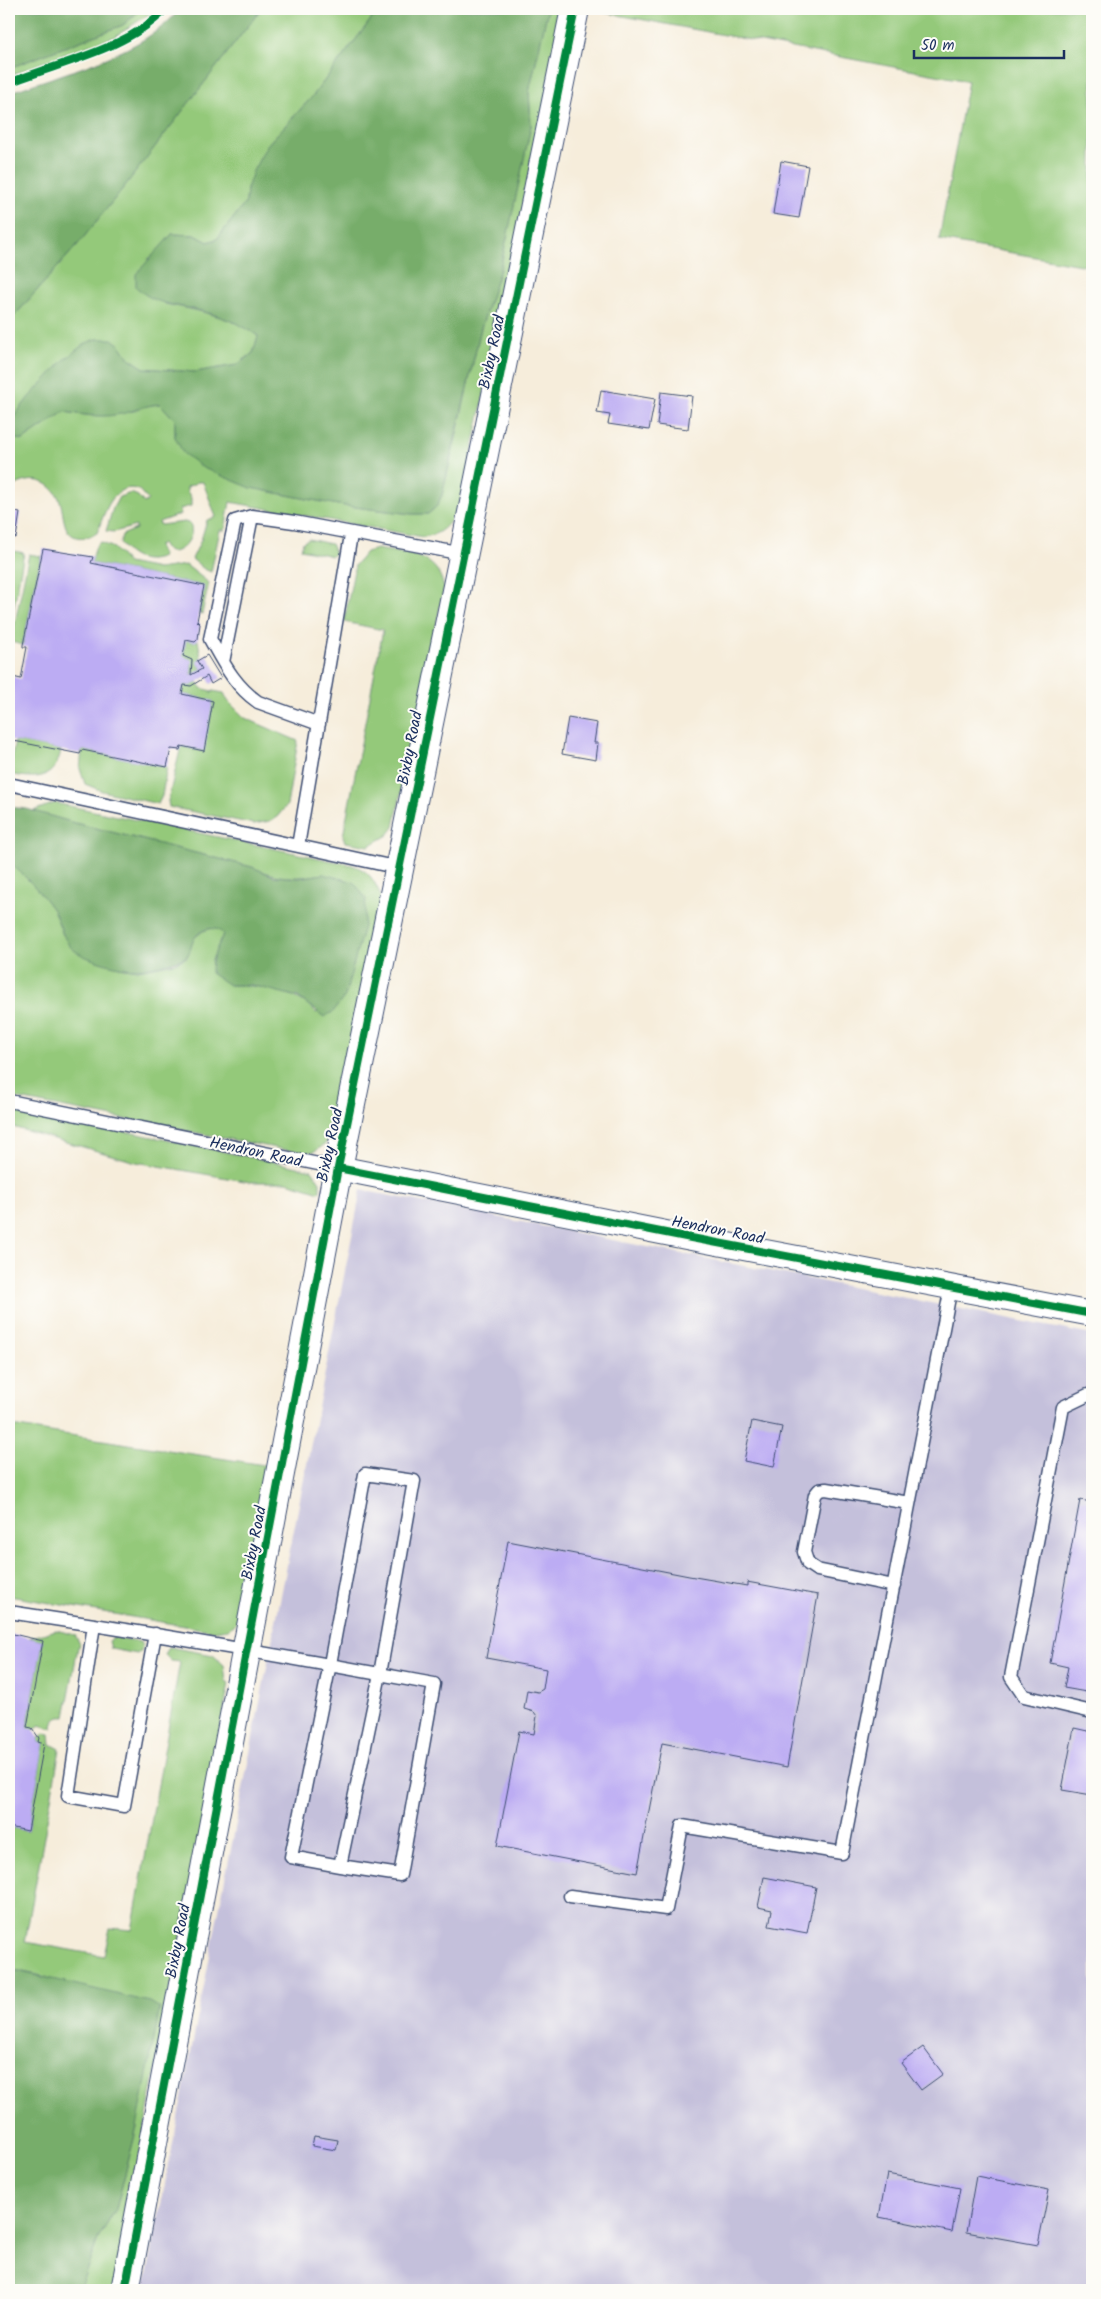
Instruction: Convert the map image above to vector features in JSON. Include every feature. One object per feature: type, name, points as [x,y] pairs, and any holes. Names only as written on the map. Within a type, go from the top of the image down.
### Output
[{"type":"street","name":"Bixby Road","points":[[125,2290],[338,1168],[574,9]]},
{"type":"street","name":"Hendron Road","points":[[338,1168],[1092,1314]]},
{"type":"lane","points":[[319,724],[258,702],[233,680],[210,639],[235,520],[252,516],[294,522],[463,554]]},
{"type":"lane","points":[[298,846],[351,534]]},
{"type":"lane","points":[[9,784],[399,868]]},
{"type":"lane","name":"Hendron Road","points":[[9,1101],[338,1168]]},
{"type":"lane","points":[[570,1896],[666,1909],[682,1826],[842,1853],[951,1287]]},
{"type":"lane","points":[[1092,1396],[1088,1395],[1062,1407],[1011,1678],[1024,1696],[1092,1712]]},
{"type":"lane","points":[[9,1612],[247,1649],[330,1664],[380,1674],[434,1684],[400,1875],[340,1866],[291,1857],[330,1664],[365,1474],[414,1481],[380,1674],[340,1866]]},
{"type":"lane","points":[[894,1586],[817,1570],[808,1564],[804,1552],[815,1495],[819,1490],[826,1489],[909,1503]]},
{"type":"lane","points":[[94,1625],[68,1796],[124,1806],[155,1634]]},
{"type":"shaded area","points":[[361,1190],[1092,1335],[1092,2290],[144,2290]]},
{"type":"green space","points":[[9,9],[142,9],[123,25],[9,68]]},
{"type":"green space","points":[[142,9],[157,9],[114,37],[9,76],[9,68],[123,25]]},
{"type":"green space","points":[[180,9],[261,9],[79,243],[9,322],[9,93],[124,50],[145,39],[164,25]]},
{"type":"green space","points":[[261,9],[379,9],[312,97],[267,145],[247,189],[246,202],[217,239],[208,242],[195,235],[172,234],[160,250],[148,259],[165,304],[214,315],[248,329],[258,336],[253,353],[237,365],[195,372],[144,368],[129,358],[120,345],[84,344],[44,382],[9,423],[9,322],[79,243]]},
{"type":"green space","points":[[379,9],[548,9],[529,92],[531,126],[500,269],[481,328],[442,495],[437,506],[428,514],[412,514],[338,505],[251,488],[203,468],[183,453],[175,437],[175,420],[160,404],[109,416],[64,412],[23,440],[9,438],[9,423],[29,397],[64,360],[84,344],[96,339],[112,339],[120,345],[129,358],[144,368],[195,372],[237,365],[253,353],[258,336],[251,331],[219,316],[149,297],[136,287],[136,274],[172,234],[195,235],[208,242],[217,239],[246,202],[247,189],[253,171],[267,145],[312,97]]},
{"type":"green space","points":[[548,9],[564,9],[465,486],[456,512],[446,526],[433,535],[423,537],[230,502],[225,530],[220,530],[211,572],[192,559],[201,540],[207,520],[216,517],[203,482],[187,487],[191,498],[191,506],[180,509],[181,514],[159,522],[160,525],[185,522],[190,524],[191,534],[187,543],[179,550],[170,552],[162,543],[158,546],[163,557],[151,560],[139,559],[129,553],[120,543],[122,535],[136,529],[136,526],[114,532],[106,531],[113,508],[119,497],[131,493],[138,496],[144,503],[148,500],[139,490],[130,488],[116,494],[107,509],[97,533],[82,538],[74,536],[68,531],[60,501],[51,487],[45,483],[38,481],[23,482],[9,490],[9,438],[23,440],[64,412],[93,416],[134,411],[144,406],[161,404],[175,420],[175,437],[251,488],[338,505],[412,514],[428,514],[437,506],[442,495],[481,328],[500,269],[531,126],[529,92]]},
{"type":"green space","points":[[586,9],[1092,9],[1092,267],[939,240],[968,81]]},
{"type":"green space","points":[[309,539],[331,544],[335,553],[332,556],[301,549],[303,542]]},
{"type":"green space","points":[[100,542],[114,548],[128,563],[158,569],[186,565],[209,583],[202,614],[199,613],[204,586],[91,563],[96,546]]},
{"type":"green space","points":[[377,549],[410,554],[428,561],[440,576],[444,588],[394,827],[388,835],[369,846],[345,842],[343,836],[383,630],[344,622],[355,565],[366,552]]},
{"type":"green space","points":[[9,550],[24,553],[9,633]]},
{"type":"green space","points":[[29,554],[41,556],[23,645],[11,642]]},
{"type":"green space","points":[[186,640],[193,642],[198,640],[201,658],[197,662],[202,669],[191,675],[192,660],[183,656]]},
{"type":"green space","points":[[197,682],[201,688],[212,691],[211,694],[213,691],[224,693],[228,701],[245,718],[298,741],[287,805],[277,817],[270,821],[254,824],[169,807],[168,801],[181,746],[203,751],[213,701],[182,694],[184,685],[191,686]]},
{"type":"green space","points":[[15,741],[61,750],[54,768],[49,773],[35,777],[9,774]]},
{"type":"green space","points":[[82,750],[167,767],[162,796],[158,804],[102,791],[85,784],[80,769]]},
{"type":"green space","points":[[55,803],[352,865],[363,870],[371,877],[381,897],[331,1138],[321,1147],[315,1151],[302,1153],[9,1097],[9,862],[34,884],[54,911],[63,935],[119,967],[138,970],[175,963],[187,957],[194,938],[203,931],[213,928],[220,930],[223,934],[211,962],[229,985],[276,990],[299,999],[316,1013],[345,996],[350,975],[323,874],[303,877],[279,876],[252,867],[33,811]]},
{"type":"green space","points":[[9,807],[27,809],[71,822],[252,867],[273,876],[299,878],[323,874],[354,882],[366,899],[364,926],[345,996],[333,1012],[324,1017],[298,997],[251,985],[229,985],[211,973],[213,958],[223,934],[216,929],[204,930],[200,933],[193,941],[187,956],[184,958],[171,963],[146,968],[120,967],[100,962],[81,954],[69,945],[53,910],[43,897],[9,862]]},
{"type":"green space","points":[[9,1109],[312,1170],[320,1182],[320,1192],[287,1182],[250,1182],[136,1162],[9,1126]]},
{"type":"green space","points":[[9,1427],[271,1466],[239,1620],[228,1629],[214,1631],[9,1596]]},
{"type":"green space","points":[[56,1630],[75,1635],[79,1642],[65,1717],[55,1720],[52,1726],[53,1729],[40,1725],[33,1730],[27,1727],[43,1641],[29,1638]]},
{"type":"green space","points":[[114,1637],[140,1642],[142,1646],[141,1651],[137,1654],[111,1649],[109,1641]]},
{"type":"green space","points":[[169,1647],[213,1655],[224,1665],[226,1681],[229,1683],[114,2290],[79,2290],[98,2239],[116,2209],[137,2127],[47,1977],[9,1969],[9,1827],[28,1831],[44,1744],[38,1742],[39,1738],[45,1733],[50,1734],[51,1744],[60,1749],[25,1942],[104,1956],[110,1928],[132,1930],[180,1662],[171,1661],[165,1655]]},
{"type":"green space","points":[[9,1969],[150,2002],[160,2008],[137,2127],[116,2209],[98,2239],[79,2290],[9,2290]]},
{"type":"building","points":[[781,161],[808,166],[799,218],[773,214]]},
{"type":"building","points":[[601,390],[655,399],[649,430],[608,424],[610,415],[597,413]]},
{"type":"building","points":[[661,392],[692,396],[688,429],[657,425]]},
{"type":"building","points":[[9,511],[20,513],[16,538],[9,536]]},
{"type":"building","points":[[43,549],[93,557],[91,563],[204,586],[197,621],[200,624],[198,639],[195,642],[186,640],[183,656],[192,660],[191,675],[202,669],[197,661],[207,655],[221,678],[211,684],[207,676],[191,686],[184,685],[182,694],[213,701],[204,751],[181,746],[180,750],[171,749],[167,767],[82,750],[80,754],[9,740],[9,676],[21,679],[27,647],[23,647],[23,645]]},
{"type":"building","points":[[568,718],[597,723],[594,743],[598,743],[596,760],[562,754]]},
{"type":"building","points":[[752,1421],[782,1427],[774,1467],[744,1461]]},
{"type":"building","points":[[1080,1500],[1092,1502],[1092,1693],[1064,1688],[1068,1667],[1050,1663]]},
{"type":"building","points":[[508,1541],[689,1576],[747,1586],[747,1582],[818,1595],[787,1767],[662,1743],[637,1873],[497,1846],[519,1731],[534,1734],[537,1716],[534,1712],[524,1709],[527,1690],[538,1692],[543,1689],[546,1669],[486,1658]]},
{"type":"building","points":[[9,1633],[43,1641],[27,1727],[32,1728],[39,1738],[38,1742],[44,1744],[28,1831],[9,1827]]},
{"type":"building","points":[[1074,1728],[1092,1732],[1092,1795],[1062,1790]]},
{"type":"building","points":[[764,1877],[816,1887],[807,1933],[769,1926],[772,1910],[758,1907]]},
{"type":"building","points":[[923,2047],[943,2074],[921,2090],[901,2063]]},
{"type":"building","points":[[314,2136],[338,2140],[336,2150],[312,2146]]},
{"type":"building","points":[[887,2174],[960,2188],[952,2232],[879,2217]]},
{"type":"building","points":[[976,2176],[1049,2190],[1038,2245],[966,2232]]},
{"type":"cycle path","points":[[9,83],[92,54],[112,45],[132,35],[166,9]]},
{"type":"cycle path","points":[[125,2290],[338,1168],[575,9]]},
{"type":"cycle path","points":[[338,1168],[686,1237],[1092,1314]]}]
